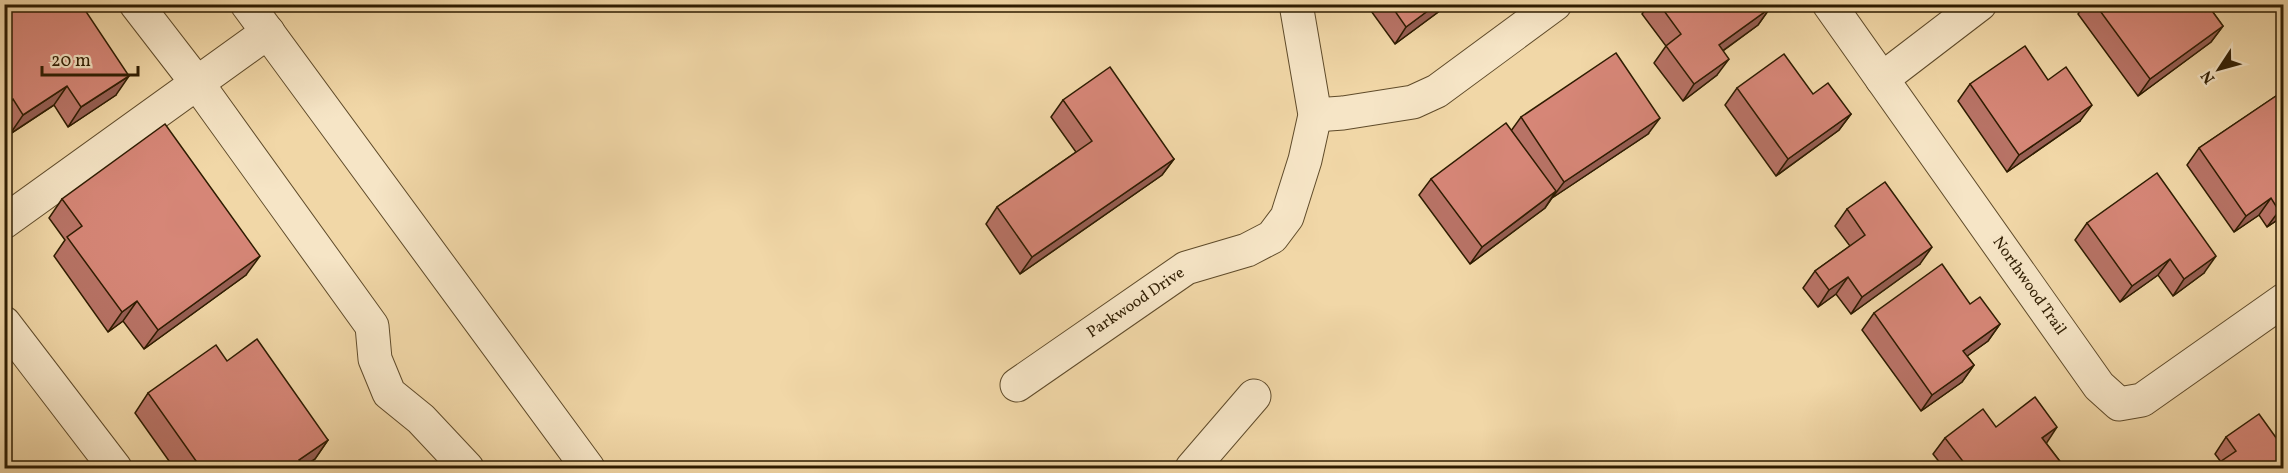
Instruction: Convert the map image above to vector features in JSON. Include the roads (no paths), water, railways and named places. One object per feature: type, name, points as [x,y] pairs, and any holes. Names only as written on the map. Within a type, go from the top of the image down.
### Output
[{"type":"street","points":[[136,4],[197,83],[372,326],[375,359],[389,393],[421,419],[467,468]]},
{"type":"street","points":[[247,4],[588,468]]},
{"type":"street","name":"Parkwood Drive","points":[[1017,385],[1186,268],[1247,250],[1272,237],[1287,217],[1305,160],[1315,115],[1296,4]]},
{"type":"street","points":[[1315,115],[1413,102],[1437,91],[1555,4]]},
{"type":"street","name":"Northwood Trail","points":[[1829,4],[2099,386],[2119,404],[2142,400],[2283,300]]},
{"type":"street","points":[[1882,79],[1980,4]]},
{"type":"street","points":[[8,212],[268,32]]},
{"type":"street","points":[[4,323],[115,468]]},
{"type":"street","points":[[1192,468],[1254,396]]}]
